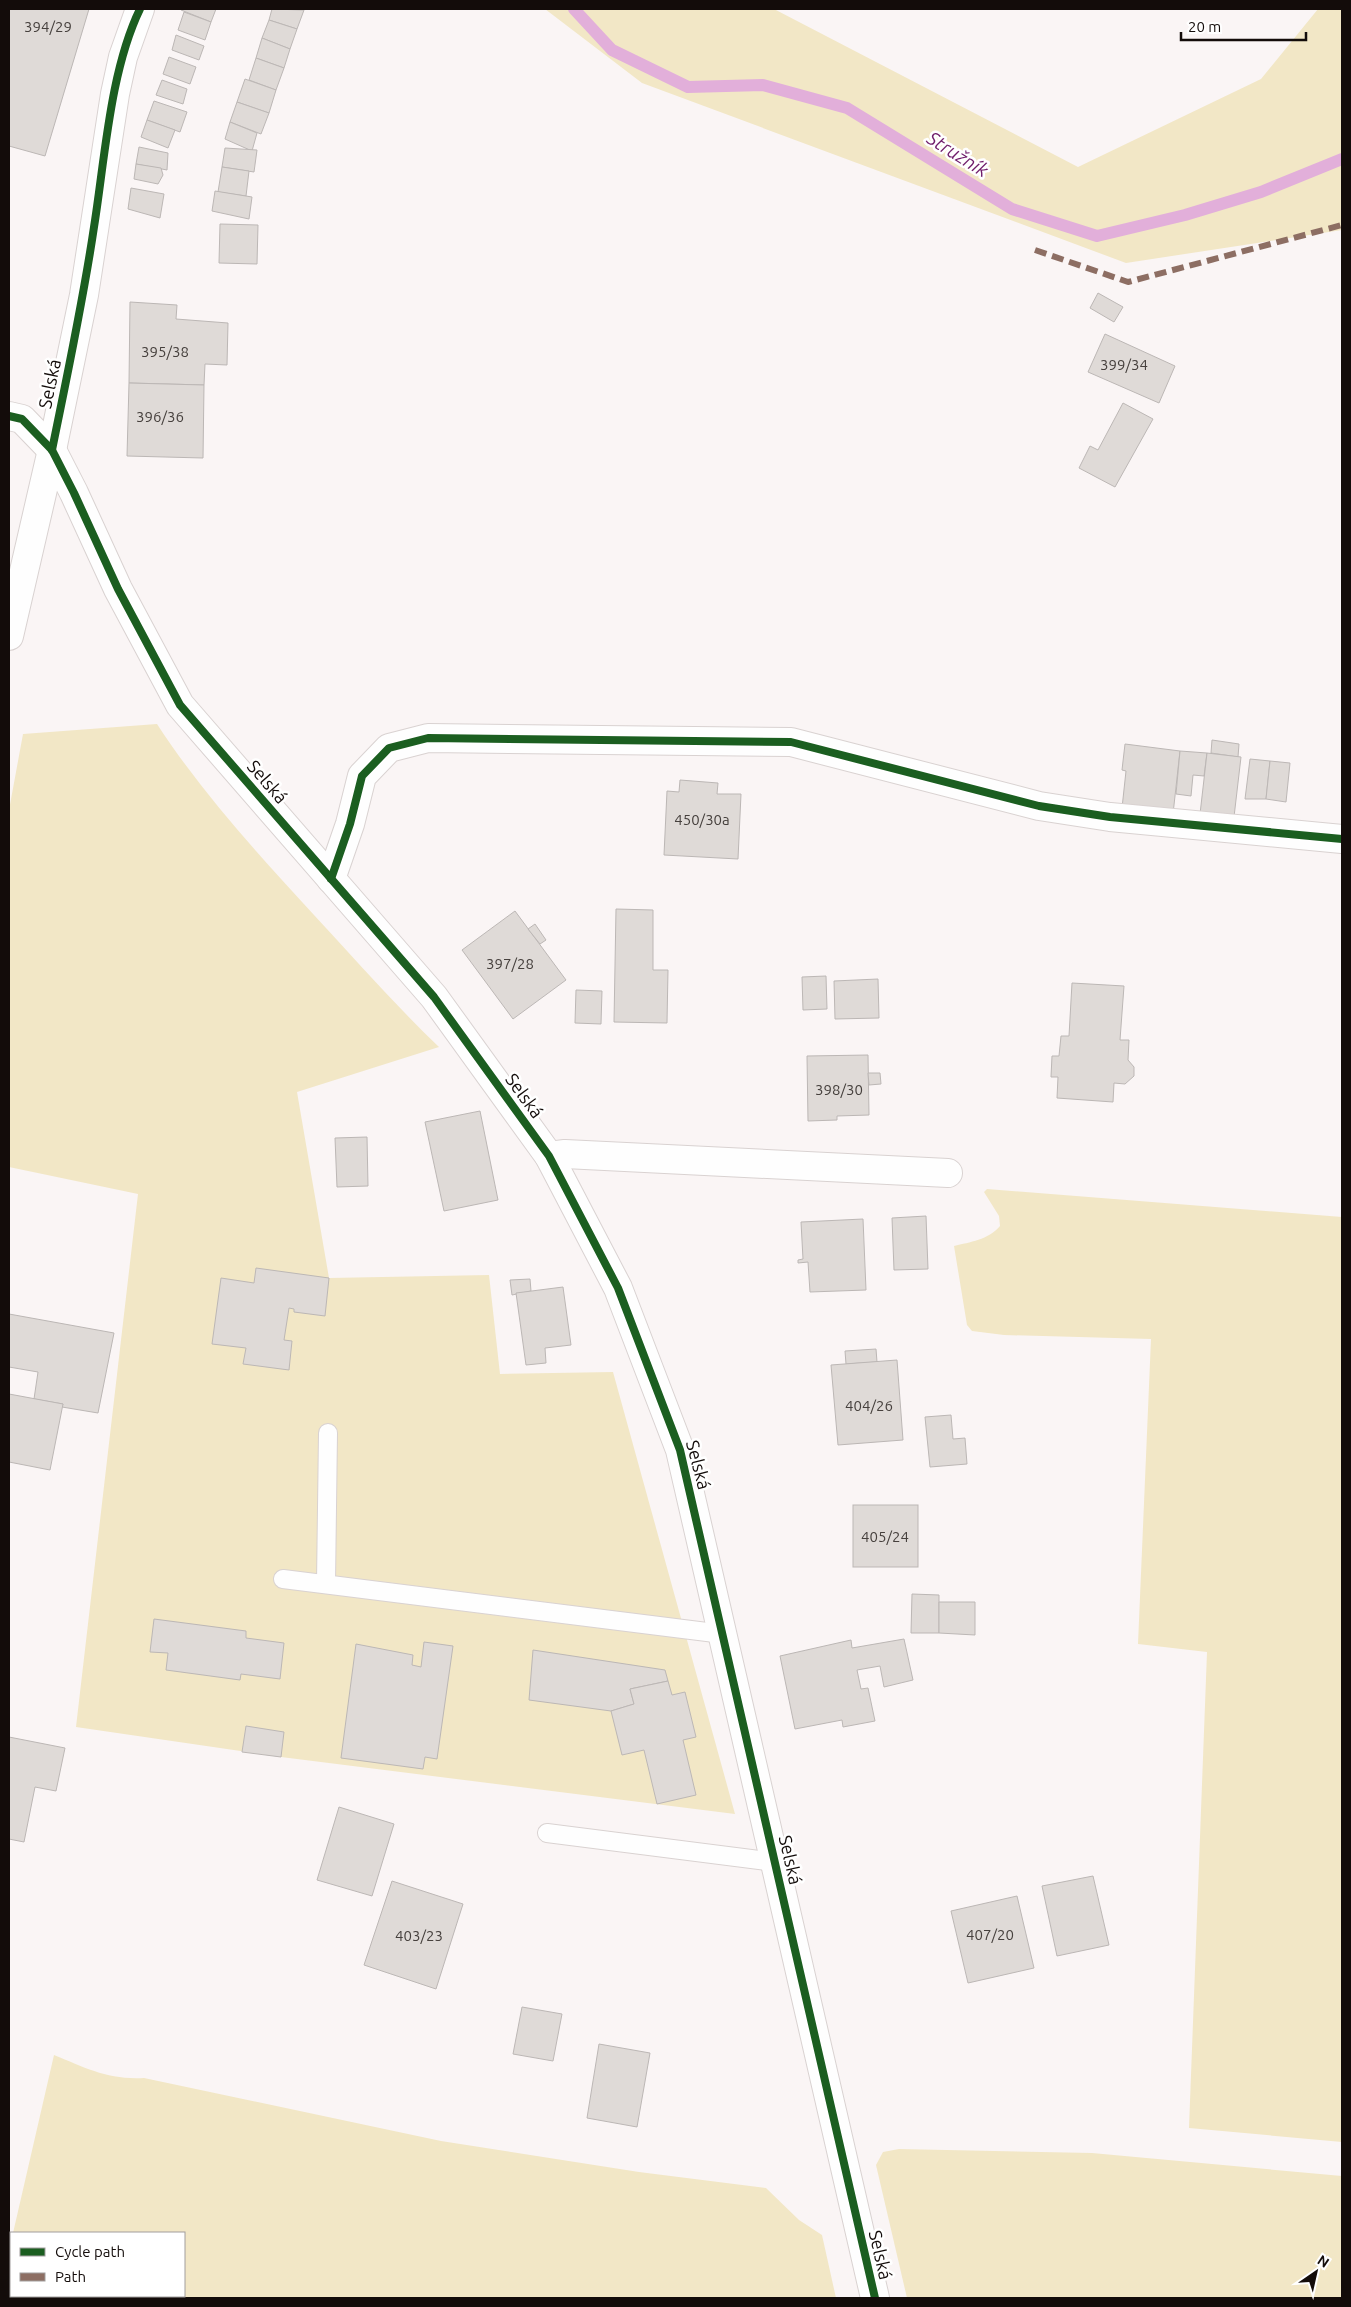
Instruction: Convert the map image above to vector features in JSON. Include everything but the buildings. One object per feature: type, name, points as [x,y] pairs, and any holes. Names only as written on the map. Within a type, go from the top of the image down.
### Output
[{"type":"street","name":"Selská","points":[[140,9],[123,57],[115,94],[84,295],[52,450],[118,589],[180,705],[434,997],[549,1156],[618,1288],[680,1450],[875,2298]]},
{"type":"street","points":[[9,416],[22,419],[52,450],[9,636]]},
{"type":"street","points":[[331,879],[350,824],[362,776],[389,748],[428,738],[790,742],[1039,806],[1110,818],[1342,839]]},
{"type":"street","points":[[549,1156],[575,1155],[948,1173]]},
{"type":"lane","points":[[326,1583],[328,1433]]},
{"type":"lane","points":[[283,1579],[723,1634]]},
{"type":"lane","points":[[547,1833],[775,1862]]},
{"type":"shaded area","points":[[545,9],[774,9],[1078,167],[1261,79],[1318,9],[1342,9],[1342,230],[1126,263],[642,83]]},
{"type":"shaded area","points":[[157,724],[174,750],[212,799],[252,846],[375,982],[439,1047],[297,1092],[329,1278],[489,1275],[500,1374],[613,1372],[735,1814],[281,1757],[76,1727],[138,1194],[9,1167],[9,810],[23,734]]},
{"type":"shaded area","points":[[987,1189],[1342,1217],[1342,2142],[1189,2128],[1207,1652],[1138,1644],[1151,1339],[1004,1335],[972,1331],[967,1325],[954,1246],[984,1237],[1000,1226],[999,1216],[984,1192]]},
{"type":"shaded area","points":[[54,2055],[87,2069],[108,2075],[144,2078],[441,2141],[639,2172],[766,2188],[799,2220],[822,2235],[836,2298],[9,2298],[10,2246],[10,2297],[185,2297],[185,2232],[13,2232]]},
{"type":"shaded area","points":[[899,2149],[1092,2153],[1342,2176],[1342,2298],[907,2298],[876,2165],[883,2152]]},
{"type":"waterway","name":"Stružník","points":[[574,9],[612,50],[688,87],[763,85],[847,108],[1012,209],[1097,236],[1185,215],[1261,192],[1342,159]]},
{"type":"marked path","points":[[1035,250],[1128,282],[1342,225]]},
{"type":"cycle path","points":[[52,450],[85,283],[115,87],[130,33],[140,9]]},
{"type":"cycle path","points":[[9,416],[22,419],[52,450],[118,589],[180,705],[434,997],[549,1156],[618,1288],[680,1450],[875,2298]]},
{"type":"cycle path","points":[[331,879],[350,824],[362,776],[389,748],[428,738],[791,742],[1039,806],[1110,817],[1342,839]]}]
